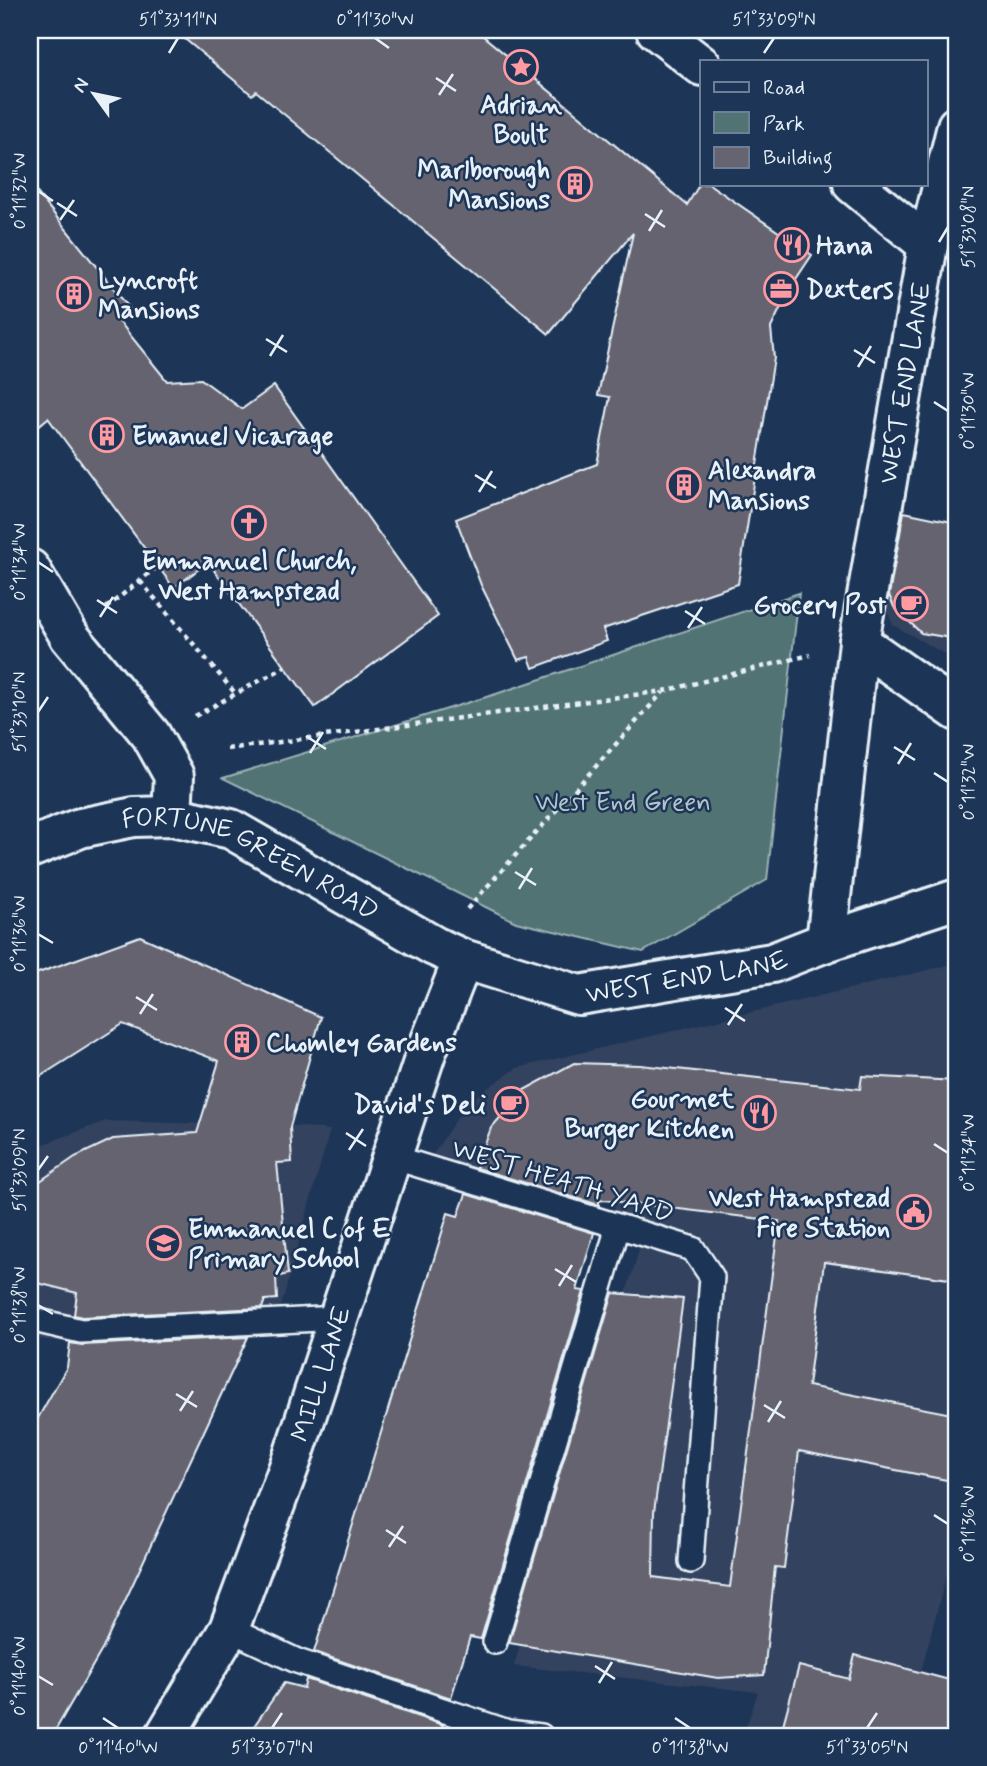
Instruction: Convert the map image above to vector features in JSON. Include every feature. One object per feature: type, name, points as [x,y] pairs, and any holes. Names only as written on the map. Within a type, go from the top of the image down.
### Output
[{"type":"street","points":[[656,30],[700,64]]},
{"type":"street","name":"WEST END LANE","points":[[826,942],[859,642],[929,245],[957,126]]},
{"type":"street","points":[[855,186],[929,245]]},
{"type":"street","points":[[30,569],[70,636],[151,735],[169,766],[174,776],[172,816]]},
{"type":"street","points":[[859,642],[957,711]]},
{"type":"street","name":"FORTUNE GREEN ROAD","points":[[30,848],[79,828],[134,817],[172,816],[231,829],[448,953]]},
{"type":"street","name":"WEST END LANE","points":[[448,953],[579,995],[772,963],[826,942],[957,899]]},
{"type":"street","name":"MILL LANE","points":[[165,1736],[229,1629],[339,1318],[392,1157],[426,1052],[448,953]]},
{"type":"lane","name":"WEST HEATH YARD","points":[[392,1157],[693,1249],[712,1277],[691,1562]]},
{"type":"lane","points":[[495,1642],[618,1227]]},
{"type":"lane","points":[[30,1319],[81,1331],[339,1318]]},
{"type":"lane","points":[[229,1629],[310,1666],[508,1732],[541,1736]]},
{"type":"path","points":[[70,636],[158,566]]},
{"type":"path","points":[[140,581],[235,693]]},
{"type":"path","points":[[227,749],[664,691],[859,642]]},
{"type":"path","points":[[195,716],[285,667]]},
{"type":"path","points":[[448,953],[664,691]]},
{"type":"shaded area","points":[[885,547],[957,564],[957,661],[893,625],[876,587]]},
{"type":"shaded area","points":[[957,963],[957,1535],[904,1736],[743,1736],[758,1692],[514,1666],[639,1250],[611,1202],[430,1159],[467,1102],[517,1068]]},
{"type":"shaded area","name":"Emmanuel C of E Primary School","points":[[106,1121],[297,1126],[330,1130],[274,1332],[83,1344],[30,1338],[30,1154],[33,1148]]},
{"type":"green space","name":"West End Green","points":[[799,593],[767,880],[643,952],[516,922],[223,778],[496,694]]},
{"type":"building","points":[[174,30],[476,30],[687,205],[700,183],[700,186],[712,186],[812,255],[790,288],[771,328],[774,358],[738,584],[603,629],[607,641],[533,668],[529,657],[518,660],[481,585],[456,519],[597,464],[610,397],[598,395],[633,233],[549,334],[256,91],[252,95]]},
{"type":"building","name":"Emmanuel Church, West Hampstead","points":[[30,184],[131,310],[118,320],[167,381],[201,379],[242,409],[274,386],[438,616],[315,707],[208,562],[174,588],[48,418],[30,433]]},
{"type":"building","points":[[904,512],[957,523],[957,639],[921,633],[894,607],[889,595]]},
{"type":"building","points":[[140,936],[321,1017],[290,1127],[292,1162],[277,1163],[288,1274],[276,1277],[277,1299],[265,1300],[262,1308],[82,1317],[74,1315],[77,1293],[30,1281],[30,1188],[75,1157],[113,1139],[197,1133],[219,1061],[123,1024],[30,1083],[30,976]]},
{"type":"building","points":[[574,1063],[640,1065],[860,1089],[862,1076],[957,1081],[957,1280],[824,1262],[808,1386],[957,1415],[957,1482],[799,1451],[784,1568],[775,1567],[764,1675],[718,1678],[509,1643],[613,1293],[683,1299],[654,1512],[653,1577],[730,1587],[779,1221],[604,1200],[599,1201],[599,1205],[476,1168],[491,1128],[524,1090]]},
{"type":"building","points":[[466,1194],[594,1233],[577,1290],[584,1291],[481,1639],[470,1637],[451,1698],[314,1652],[448,1213],[458,1216]]},
{"type":"building","points":[[248,1337],[103,1648],[52,1736],[30,1736],[30,1432],[67,1367],[70,1343],[82,1345]]},
{"type":"building","points":[[855,1655],[957,1682],[957,1736],[780,1736],[799,1666],[849,1679]]},
{"type":"building","points":[[306,1679],[443,1725],[439,1736],[247,1736],[284,1683],[304,1688]]},
{"type":"place","name":"Adrian Boult","points":[[521,67]]},
{"type":"place","name":"Marlborough Mansions","points":[[575,184]]},
{"type":"place","name":"Hana","points":[[792,245]]},
{"type":"place","name":"Dexters","points":[[781,289]]},
{"type":"place","name":"Lyncroft Mansions","points":[[74,294]]},
{"type":"place","name":"Emanuel Vicarage","points":[[107,435]]},
{"type":"place","name":"Alexandra Mansions","points":[[684,485]]},
{"type":"place","name":"Emmanuel Church, West Hampstead","points":[[249,523]]},
{"type":"place","name":"Grocery Post","points":[[911,604]]},
{"type":"place","name":"Chomley Gardens","points":[[242,1042]]},
{"type":"place","name":"David's Deli","points":[[511,1104]]},
{"type":"place","name":"Gourmet Burger Kitchen","points":[[759,1113]]},
{"type":"place","name":"West Hampstead Fire Station","points":[[914,1212]]},
{"type":"place","name":"Emmanuel C of E Primary School","points":[[164,1243]]}]
